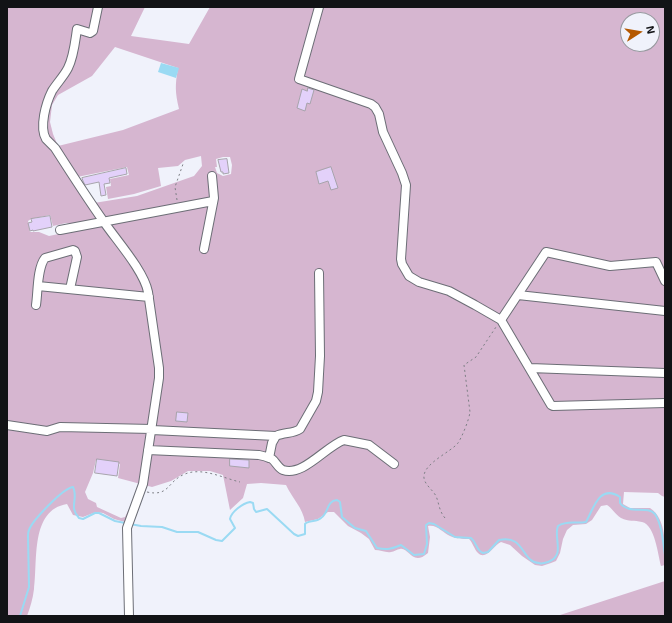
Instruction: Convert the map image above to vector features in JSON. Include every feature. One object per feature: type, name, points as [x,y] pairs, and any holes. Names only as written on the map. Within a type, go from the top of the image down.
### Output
[{"type":"street","points":[[98,7],[93,31],[90,33],[78,29],[72,58],[68,69],[52,91],[47,103],[44,118],[44,131],[46,138],[62,158],[104,222],[141,274],[147,285],[149,296],[159,368],[158,392],[141,490],[127,528],[130,616]]},
{"type":"street","points":[[318,7],[299,79],[371,104],[378,111],[384,132],[406,185],[401,252],[402,264],[409,276],[419,282],[449,292],[475,304],[501,320],[553,406],[665,403]]},
{"type":"street","points":[[204,249],[213,201],[212,176]]},
{"type":"street","points":[[60,230],[213,201]]},
{"type":"street","points":[[36,305],[40,269],[45,258],[73,250],[75,251],[77,258],[70,289]]},
{"type":"street","points":[[501,320],[546,252],[549,251],[610,266],[656,262],[665,281]]},
{"type":"street","points":[[7,425],[46,431],[60,427],[152,429],[276,436],[298,431],[317,396],[320,356],[319,273]]},
{"type":"street","points":[[38,286],[149,296]]},
{"type":"street","points":[[518,295],[665,311]]},
{"type":"street","points":[[530,368],[665,373]]},
{"type":"street","points":[[269,458],[272,443],[276,436]]},
{"type":"street","points":[[148,450],[260,455],[269,458],[284,470],[293,470],[303,466],[344,440],[369,445],[394,464]]},
{"type":"path","points":[[179,208],[175,186],[183,164]]},
{"type":"path","points":[[445,518],[440,512],[437,498],[424,480],[424,475],[439,457],[455,446],[460,440],[470,412],[464,365],[476,357],[501,320]]},
{"type":"path","points":[[141,490],[153,493],[162,492],[186,474],[205,472],[240,482]]},
{"type":"path","points":[[534,616],[551,616]]},
{"type":"shaded area","points":[[7,7],[145,7],[131,36],[189,44],[210,7],[665,7],[665,497],[658,493],[624,492],[623,504],[630,508],[650,508],[656,513],[660,519],[664,534],[665,565],[661,566],[653,534],[646,524],[621,518],[607,505],[601,506],[592,520],[586,524],[573,525],[567,530],[556,561],[542,566],[535,565],[510,545],[501,542],[487,554],[481,555],[469,539],[452,537],[434,526],[428,526],[430,537],[428,553],[423,557],[418,558],[411,556],[403,549],[393,552],[375,550],[369,539],[348,526],[334,512],[328,512],[318,519],[305,522],[300,508],[286,485],[261,483],[247,484],[243,498],[230,510],[223,475],[210,471],[188,471],[171,481],[152,487],[118,478],[120,464],[96,460],[93,473],[85,492],[88,499],[96,503],[97,507],[121,518],[125,517],[132,503],[133,504],[125,522],[114,519],[103,513],[96,512],[83,517],[73,515],[67,504],[55,508],[47,516],[41,526],[38,538],[34,592],[27,616],[7,616]],"holes":[[[115,47],[178,68],[176,88],[179,109],[123,130],[58,146],[50,122],[52,105],[58,95],[92,76]],[[201,156],[202,166],[194,176],[137,196],[94,203],[77,177],[127,167],[129,175],[110,179],[111,186],[106,187],[108,199],[134,194],[161,186],[158,168],[178,166],[185,160]],[[230,157],[232,165],[231,174],[223,176],[217,173],[215,167],[217,167],[216,159]],[[50,215],[53,226],[66,223],[74,224],[68,232],[49,236],[39,232],[30,232],[28,221]]]},
{"type":"shaded area","points":[[665,581],[665,616],[557,616]]},
{"type":"water","points":[[161,63],[179,68],[176,78],[158,72]]},
{"type":"building","points":[[308,88],[314,90],[310,104],[307,103],[305,111],[297,108],[302,89],[307,91]]},
{"type":"building","points":[[227,159],[229,173],[223,174],[223,172],[221,172],[218,160]]},
{"type":"building","points":[[331,167],[338,188],[331,190],[328,181],[319,184],[316,172]]},
{"type":"building","points":[[126,168],[127,174],[109,178],[110,183],[104,184],[106,195],[101,196],[99,182],[85,185],[82,178]]},
{"type":"building","points":[[50,216],[52,227],[30,231],[28,223],[32,222],[31,219]]},
{"type":"building","points":[[177,412],[188,413],[187,422],[176,421]]},
{"type":"building","points":[[97,459],[119,462],[117,476],[95,473]]},
{"type":"building","points":[[230,459],[249,460],[249,468],[230,466]]},
{"type":"waterway","points":[[20,616],[29,587],[28,532],[31,526],[55,499],[73,487],[75,491],[74,510],[79,518],[83,519],[95,513],[99,513],[115,521],[125,523]]},
{"type":"waterway","points":[[130,524],[162,527],[177,532],[198,532],[222,541],[235,528],[230,519],[231,516],[241,506],[250,502],[253,503],[256,512],[267,509],[298,536],[305,534],[306,523],[316,521],[324,516],[329,505],[333,501],[337,500],[340,502],[342,517],[355,528],[366,531],[377,548],[389,549],[401,545],[414,555],[424,554],[427,544],[426,525],[429,523],[434,524],[455,537],[471,538],[479,550],[483,553],[488,552],[499,540],[507,539],[514,541],[529,558],[533,561],[542,563],[553,559],[558,551],[558,526],[561,524],[586,522],[594,505],[607,493],[620,497],[620,503],[628,509],[647,510],[652,511],[655,514],[661,528],[665,555]]}]
